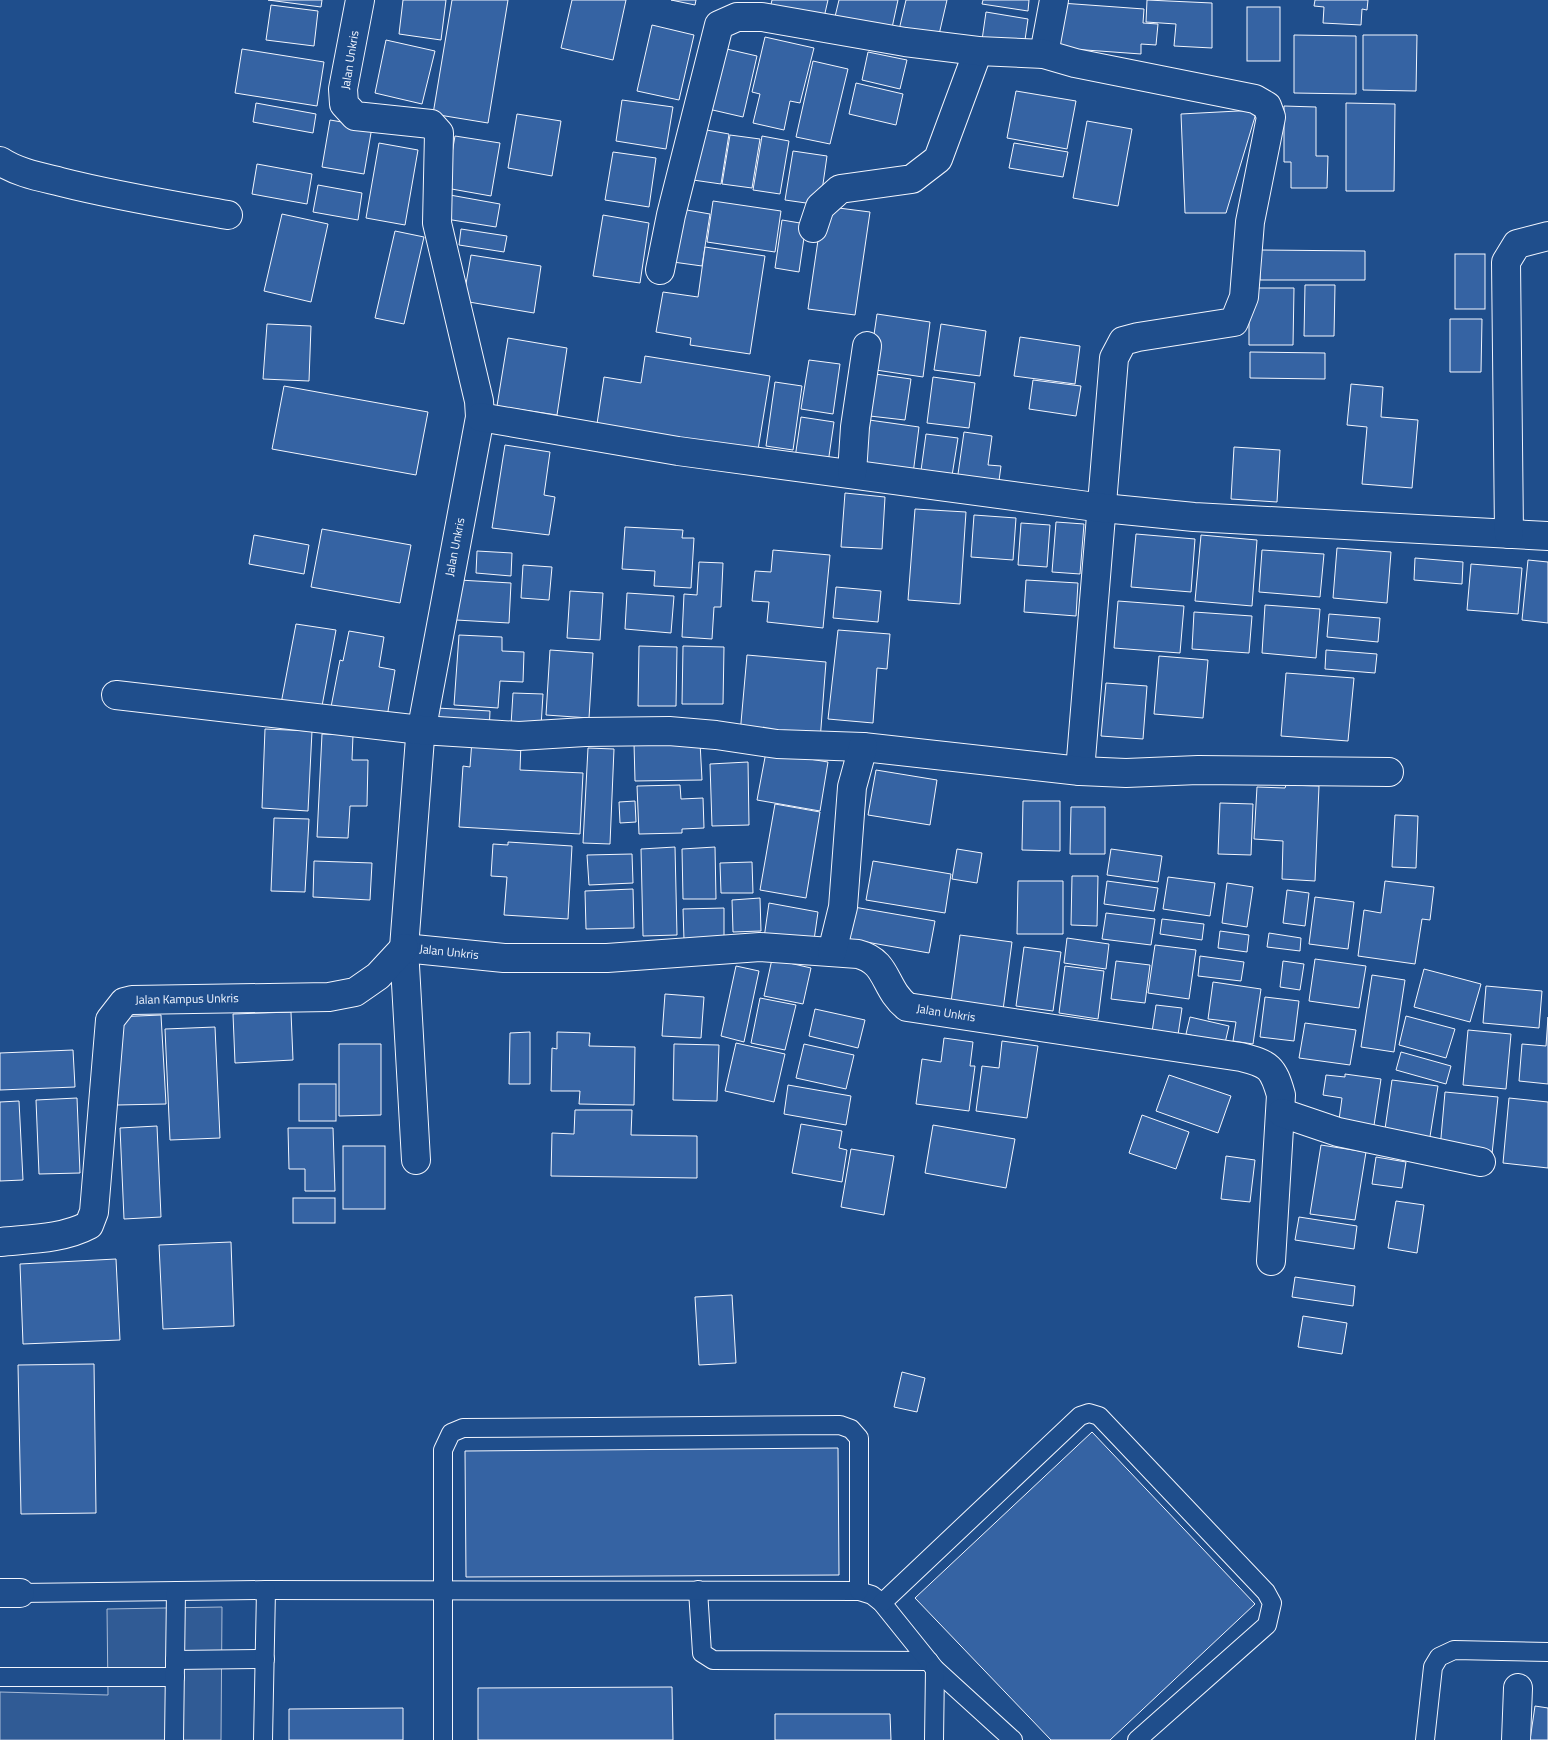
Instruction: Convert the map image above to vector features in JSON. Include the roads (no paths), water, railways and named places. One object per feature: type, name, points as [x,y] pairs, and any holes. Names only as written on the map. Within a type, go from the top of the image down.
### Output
[{"type":"street","name":"Jalan Unkris","points":[[360,0],[343,89],[344,104],[354,116],[431,124],[438,133],[437,223],[479,401],[480,418],[421,730],[404,948],[504,958],[607,958],[760,947],[858,954],[871,957],[880,966],[887,983],[897,999],[908,1007],[1232,1055],[1265,1063],[1277,1079],[1281,1095],[1282,1113],[1271,1261]]},
{"type":"street","points":[[1044,54],[1054,0]]},
{"type":"street","points":[[660,270],[670,215],[719,26],[737,17],[762,17],[905,42],[978,51],[1044,54],[1075,63],[1255,99],[1267,106],[1271,117],[1250,222],[1244,297],[1234,322],[1123,341],[1114,358],[1080,771]]},
{"type":"street","points":[[813,228],[820,207],[840,190],[912,179],[938,159],[978,51]]},
{"type":"street","points":[[0,161],[9,167],[35,175],[105,193],[228,215]]},
{"type":"street","points":[[1509,534],[1506,262],[1516,244],[1548,236]]},
{"type":"street","points":[[852,473],[855,427],[867,346]]},
{"type":"street","points":[[480,418],[678,451],[1103,508],[1194,517],[1548,536]]},
{"type":"street","points":[[116,696],[421,730],[519,736],[585,732],[669,731],[716,735],[777,744],[863,747],[1080,771],[1389,772]]},
{"type":"street","points":[[832,952],[843,907],[852,788],[863,747]]},
{"type":"street","points":[[404,948],[416,1160]]},
{"type":"street","name":"Jalan Kampus Unkris","points":[[0,1242],[46,1237],[79,1231],[89,1226],[94,1212],[110,1020],[124,1002],[132,1000],[329,997],[355,992],[378,976],[404,948]]},
{"type":"street","points":[[1282,1113],[1338,1132],[1481,1162]]},
{"type":"street","points":[[1516,1740],[1518,1688]]},
{"type":"lane","points":[[882,1603],[1080,1416],[1089,1414],[1099,1416],[1266,1592],[1272,1603],[1267,1625],[1137,1740]]},
{"type":"lane","points":[[443,1740],[443,1450],[451,1433],[463,1428],[840,1425],[851,1429],[859,1438],[859,1591]]},
{"type":"lane","points":[[263,1740],[266,1590]]},
{"type":"lane","points":[[10,1593],[266,1590],[859,1591],[872,1595],[882,1603],[932,1665],[1013,1740]]},
{"type":"lane","points":[[698,1590],[702,1653],[713,1660],[932,1665]]},
{"type":"lane","points":[[174,1740],[176,1591]]},
{"type":"lane","points":[[1425,1740],[1433,1667],[1439,1656],[1454,1650],[1548,1652]]},
{"type":"lane","points":[[0,1678],[175,1669],[265,1659]]},
{"type":"lane","points":[[932,1665],[934,1740]]}]
